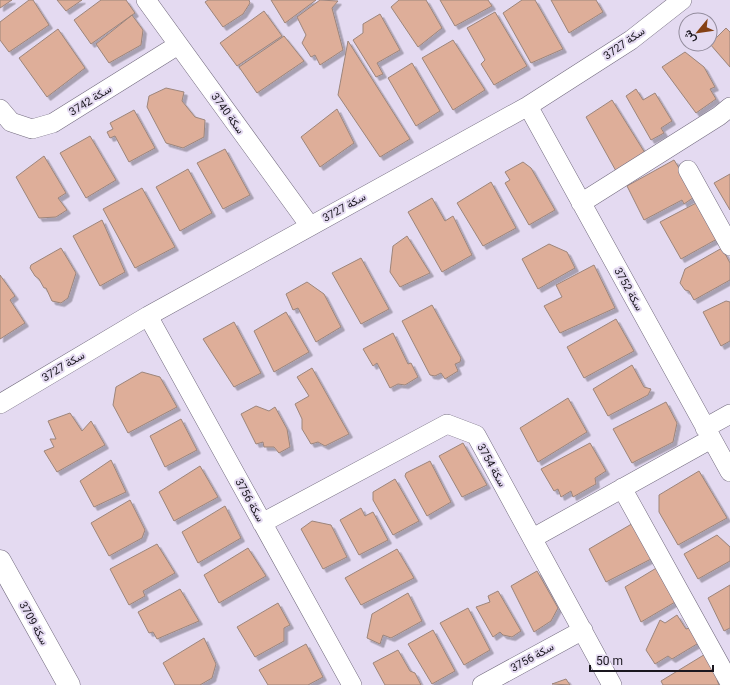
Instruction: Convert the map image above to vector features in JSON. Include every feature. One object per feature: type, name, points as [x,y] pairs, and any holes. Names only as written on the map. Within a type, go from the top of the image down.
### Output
[{"type":"street","name":"سكة 3740","points":[[146,0],[310,226]]},
{"type":"street","name":"سكة 3727","points":[[0,404],[148,316],[528,106],[630,40],[682,0]]},
{"type":"street","name":"سكة 3742","points":[[0,109],[11,122],[32,129],[53,123],[178,45]]},
{"type":"street","name":"سكة 3752","points":[[528,106],[730,472]]},
{"type":"street","points":[[581,202],[719,116],[730,107]]},
{"type":"street","points":[[688,170],[730,246]]},
{"type":"street","name":"سكة 3756","points":[[148,316],[352,685]]},
{"type":"street","points":[[533,538],[622,488],[708,433],[730,414]]},
{"type":"street","name":"سكة 3754","points":[[262,523],[447,424],[476,435],[612,685]]},
{"type":"street","points":[[622,488],[730,683]]},
{"type":"street","name":"سكة 3709","points":[[0,561],[69,685]]},
{"type":"street","name":"سكة 3756","points":[[482,685],[583,630]]},
{"type":"building","points":[[0,0],[12,0],[0,8]]},
{"type":"building","points":[[29,0],[33,0],[49,25],[9,52],[0,40],[0,22]]},
{"type":"building","points":[[57,0],[82,0],[66,11]]},
{"type":"building","points":[[101,0],[126,0],[135,13],[91,44],[74,20]]},
{"type":"building","points":[[208,0],[249,0],[250,3],[243,14],[223,27],[205,2]]},
{"type":"building","points":[[271,0],[316,0],[285,23]]},
{"type":"building","points":[[320,0],[338,1],[332,8],[343,50],[320,65],[315,55],[311,57],[302,43],[306,35],[297,17]]},
{"type":"building","points":[[399,0],[426,0],[442,28],[418,47],[391,7]]},
{"type":"building","points":[[440,0],[488,0],[492,6],[455,26]]},
{"type":"building","points":[[522,0],[535,0],[563,49],[531,63],[503,13]]},
{"type":"building","points":[[551,0],[596,0],[603,12],[569,33]]},
{"type":"building","points":[[264,11],[282,36],[237,66],[220,43]]},
{"type":"building","points":[[495,12],[527,66],[494,85],[481,64],[485,60],[467,28]]},
{"type":"building","points":[[380,14],[400,50],[377,63],[383,74],[376,77],[353,40],[363,33],[363,24]]},
{"type":"building","points":[[132,15],[143,30],[141,45],[109,63],[96,44]]},
{"type":"building","points":[[726,28],[730,32],[730,67],[717,52],[718,36]]},
{"type":"building","points":[[58,29],[85,68],[47,97],[19,58]]},
{"type":"building","points":[[284,36],[304,61],[257,93],[239,67]]},
{"type":"building","points":[[453,40],[485,90],[453,110],[422,58]]},
{"type":"building","points":[[348,41],[410,139],[380,157],[338,95]]},
{"type":"building","points":[[685,52],[704,67],[715,87],[710,89],[716,99],[696,113],[662,67]]},
{"type":"building","points":[[412,63],[440,111],[416,126],[388,78]]},
{"type":"building","points":[[166,88],[184,92],[182,101],[195,117],[205,120],[204,137],[183,148],[166,143],[147,107],[149,96]]},
{"type":"building","points":[[636,89],[643,100],[655,93],[672,121],[661,128],[664,133],[651,140],[626,96]]},
{"type":"building","points":[[612,100],[645,153],[616,171],[586,117]]},
{"type":"building","points":[[337,109],[354,143],[320,167],[301,137]]},
{"type":"building","points":[[134,110],[155,148],[129,162],[115,136],[110,138],[107,132],[113,129],[110,123]]},
{"type":"building","points":[[90,136],[116,180],[86,198],[60,153]]},
{"type":"building","points":[[225,149],[250,195],[223,209],[197,163]]},
{"type":"building","points":[[44,156],[66,193],[58,198],[67,210],[56,217],[39,218],[16,177]]},
{"type":"building","points":[[674,160],[689,184],[700,193],[684,204],[682,200],[644,220],[627,186]]},
{"type":"building","points":[[523,162],[531,168],[555,210],[529,225],[505,183],[510,180],[505,172]]},
{"type":"building","points":[[188,169],[212,213],[180,231],[156,187]]},
{"type":"building","points":[[730,174],[730,210],[714,183]]},
{"type":"building","points":[[491,182],[516,228],[483,246],[457,203]]},
{"type":"building","points":[[142,188],[175,247],[135,268],[103,209]]},
{"type":"building","points":[[432,198],[445,221],[453,216],[472,255],[442,272],[408,212]]},
{"type":"building","points":[[698,202],[717,239],[681,259],[660,222]]},
{"type":"building","points":[[102,220],[125,272],[100,286],[73,236]]},
{"type":"building","points":[[407,236],[430,273],[400,287],[390,272],[393,246]]},
{"type":"building","points":[[549,244],[567,252],[575,268],[538,289],[522,259]]},
{"type":"building","points":[[61,248],[76,273],[68,298],[61,303],[52,301],[46,288],[44,288],[30,268],[31,265]]},
{"type":"building","points":[[722,248],[730,263],[730,280],[694,300],[689,291],[685,290],[680,283],[685,269]]},
{"type":"building","points":[[361,258],[389,309],[361,324],[332,273]]},
{"type":"building","points":[[594,265],[615,308],[560,333],[544,306],[562,297],[556,285]]},
{"type":"building","points":[[0,275],[15,296],[10,300],[25,323],[0,339]]},
{"type":"building","points":[[307,282],[324,294],[341,327],[316,342],[298,308],[293,310],[286,294]]},
{"type":"building","points":[[726,301],[730,302],[730,341],[721,346],[703,312]]},
{"type":"building","points":[[432,305],[461,358],[460,362],[455,364],[458,371],[445,379],[441,373],[435,376],[430,375],[402,321]]},
{"type":"building","points":[[286,312],[309,352],[274,372],[254,331]]},
{"type":"building","points":[[616,319],[634,351],[584,378],[567,347]]},
{"type":"building","points":[[234,322],[261,373],[234,387],[203,339]]},
{"type":"building","points":[[393,333],[408,364],[411,363],[418,377],[405,385],[398,384],[390,388],[377,363],[373,366],[363,349]]},
{"type":"building","points":[[632,365],[644,387],[651,389],[648,395],[608,416],[593,389]]},
{"type":"building","points":[[312,368],[349,434],[325,446],[318,442],[311,444],[302,429],[302,419],[295,404],[309,396],[297,377]]},
{"type":"building","points":[[142,372],[160,377],[177,407],[128,433],[113,405],[116,387]]},
{"type":"building","points":[[568,398],[587,432],[538,462],[520,428]]},
{"type":"building","points":[[666,402],[677,423],[673,442],[632,463],[613,429]]},
{"type":"building","points":[[256,406],[269,411],[275,407],[287,429],[290,447],[279,453],[274,447],[264,447],[263,442],[256,444],[241,414]]},
{"type":"building","points":[[70,413],[82,431],[91,421],[105,445],[57,472],[44,451],[54,447],[50,439],[56,439],[48,421]]},
{"type":"building","points":[[181,419],[197,450],[165,467],[150,436]]},
{"type":"building","points":[[463,443],[487,485],[462,497],[439,456]]},
{"type":"building","points":[[590,443],[606,471],[595,478],[596,484],[573,497],[571,491],[561,497],[558,489],[554,491],[541,469]]},
{"type":"building","points":[[111,460],[126,492],[94,507],[80,481]]},
{"type":"building","points":[[430,461],[451,502],[427,516],[405,476],[406,473]]},
{"type":"building","points":[[200,466],[218,497],[174,521],[159,492]]},
{"type":"building","points":[[699,471],[727,518],[678,545],[659,512],[659,495]]},
{"type":"building","points":[[395,479],[419,521],[393,535],[373,500],[373,492]]},
{"type":"building","points":[[130,500],[145,530],[142,538],[109,556],[91,523]]},
{"type":"building","points":[[225,506],[241,538],[198,563],[182,532]]},
{"type":"building","points":[[361,508],[365,516],[373,512],[388,540],[359,555],[340,520]]},
{"type":"building","points":[[312,521],[331,525],[347,557],[323,569],[301,529]]},
{"type":"building","points":[[635,522],[655,557],[606,582],[589,549]]},
{"type":"building","points":[[717,535],[730,547],[730,561],[698,579],[684,554]]},
{"type":"building","points":[[157,544],[175,573],[143,591],[145,596],[129,605],[110,569]]},
{"type":"building","points":[[248,548],[266,576],[219,603],[204,575]]},
{"type":"building","points":[[397,549],[414,578],[361,605],[345,578]]},
{"type":"building","points":[[663,564],[682,598],[641,622],[625,587]]},
{"type":"building","points":[[537,571],[558,608],[551,621],[534,632],[511,586]]},
{"type":"building","points":[[730,585],[730,628],[724,631],[708,598]]},
{"type":"building","points":[[180,589],[199,621],[157,639],[153,632],[149,633],[138,612]]},
{"type":"building","points":[[498,591],[521,631],[512,637],[503,635],[500,632],[493,637],[476,607],[490,602],[488,596]]},
{"type":"building","points":[[408,593],[422,621],[391,638],[383,635],[380,644],[367,638],[372,614]]},
{"type":"building","points":[[278,603],[290,625],[284,628],[284,641],[255,657],[237,627]]},
{"type":"building","points":[[468,608],[490,650],[464,665],[440,623]]},
{"type":"building","points":[[677,615],[686,629],[693,627],[702,641],[672,659],[668,656],[655,664],[646,650],[660,620],[665,623]]},
{"type":"building","points":[[433,630],[455,671],[432,684],[408,644]]},
{"type":"building","points":[[204,638],[216,664],[212,678],[200,685],[175,685],[163,663]]},
{"type":"building","points":[[306,644],[323,677],[308,685],[268,685],[259,670]]},
{"type":"building","points":[[398,650],[410,671],[415,673],[421,685],[385,685],[373,663]]},
{"type":"building","points":[[707,653],[722,677],[717,680],[719,685],[663,685],[661,681]]},
{"type":"building","points":[[566,679],[570,685],[552,684]]}]
